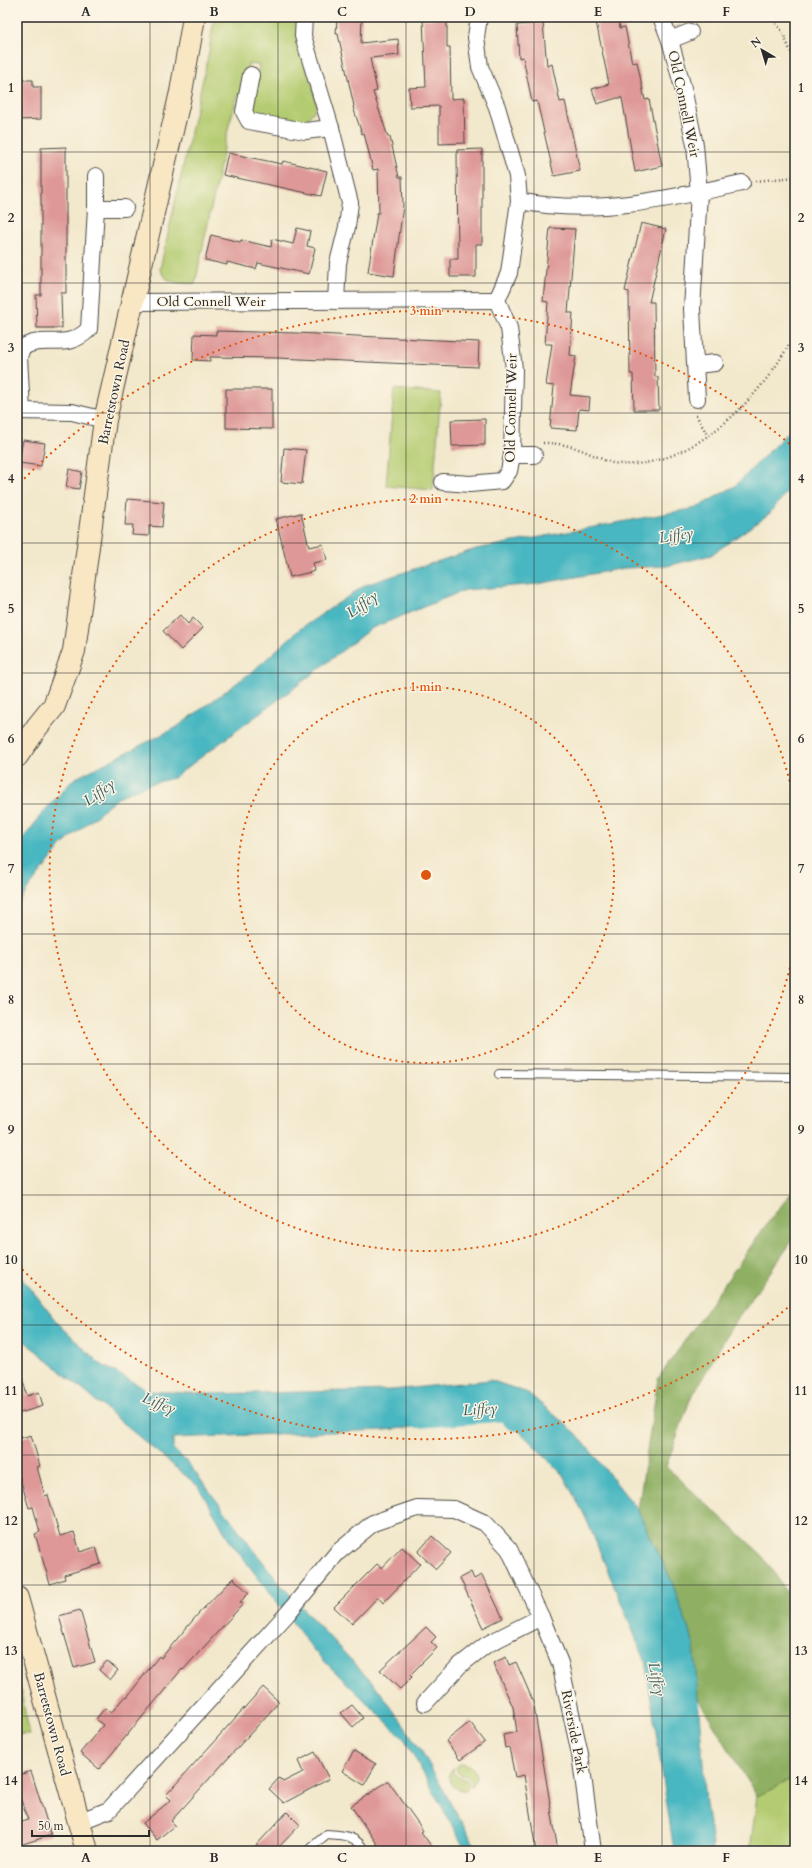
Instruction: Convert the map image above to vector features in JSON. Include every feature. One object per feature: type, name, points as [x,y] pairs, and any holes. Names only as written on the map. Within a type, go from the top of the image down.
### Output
[{"type":"street","name":"Barretstown Road","points":[[17,756],[54,706],[74,651],[105,420],[134,302],[181,92],[194,17]]},
{"type":"street","points":[[304,17],[303,36],[331,128],[350,203],[347,227],[338,262],[336,301]]},
{"type":"street","points":[[479,17],[476,37],[480,67],[497,107],[517,176],[519,201],[509,273],[497,300]]},
{"type":"street","name":"Old Connell Weir","points":[[661,17],[670,40],[683,88],[695,145],[699,193],[692,309],[697,399]]},
{"type":"street","points":[[670,40],[690,32]]},
{"type":"street","points":[[250,75],[244,112],[249,121],[305,132],[331,128]]},
{"type":"street","points":[[96,176],[96,208],[89,329],[81,336],[71,341],[30,342],[22,348],[19,357],[20,411],[72,412],[105,420]]},
{"type":"street","points":[[519,201],[544,206],[621,206],[699,193],[742,183]]},
{"type":"street","points":[[96,208],[125,208]]},
{"type":"street","name":"Old Connell Weir","points":[[134,302],[497,300],[510,328],[514,369],[512,454],[509,471],[502,481],[470,484],[444,482]]},
{"type":"street","points":[[696,365],[715,363]]},
{"type":"street","points":[[512,454],[534,455]]},
{"type":"street","name":"Riverside Park","points":[[78,1822],[108,1810],[288,1613],[337,1553],[373,1523],[417,1508],[454,1509],[485,1523],[509,1549],[540,1617],[561,1671],[580,1754],[593,1851]]},
{"type":"street","name":"Barretstown Road","points":[[17,1598],[87,1851]]},
{"type":"street","points":[[425,1703],[459,1666],[486,1645],[540,1617]]},
{"type":"lane","points":[[499,1074],[795,1077]]},
{"type":"lane","points":[[307,1851],[327,1834],[348,1835],[363,1846],[365,1851]]},
{"type":"path","points":[[771,17],[782,31],[795,62]]},
{"type":"path","points":[[742,183],[795,177]]},
{"type":"path","points":[[534,455],[536,443],[555,443],[570,445],[612,463],[637,464],[673,456],[704,439],[756,394],[789,346],[795,333]]},
{"type":"green space","points":[[214,17],[297,17],[317,105],[312,114],[306,120],[299,123],[283,122],[256,116],[253,111],[252,99],[259,65],[248,64],[242,96],[238,95],[229,125],[195,284],[179,283],[170,281],[160,269],[209,52]]},
{"type":"green space","points":[[394,389],[441,393],[433,490],[386,486]]},
{"type":"green space","points":[[795,1188],[795,1237],[732,1326],[690,1400],[666,1467],[761,1554],[795,1604],[795,1778],[757,1796],[697,1697],[694,1645],[672,1582],[638,1510],[658,1379],[763,1229]]},
{"type":"green space","points":[[17,1674],[30,1735],[17,1734]]},
{"type":"green space","points":[[462,1763],[471,1767],[476,1773],[476,1780],[471,1787],[472,1782],[467,1775],[460,1775],[457,1772],[457,1766]]},
{"type":"green space","points":[[454,1767],[453,1772],[459,1778],[466,1779],[468,1781],[469,1785],[466,1790],[459,1790],[451,1783],[449,1773]]},
{"type":"green space","points":[[795,1778],[795,1851],[750,1851],[757,1796]]},
{"type":"water","points":[[795,425],[795,482],[769,514],[711,555],[667,566],[625,568],[537,584],[465,590],[370,629],[298,685],[173,778],[147,785],[120,796],[62,845],[28,889],[17,907],[17,847],[44,811],[74,779],[177,727],[253,671],[300,629],[365,585],[476,549],[696,508],[735,486]]},
{"type":"water","points":[[17,1271],[56,1321],[99,1363],[149,1391],[209,1394],[392,1390],[490,1380],[528,1393],[576,1433],[638,1510],[672,1582],[694,1645],[706,1804],[713,1851],[674,1851],[645,1660],[585,1516],[563,1475],[518,1430],[475,1404],[460,1407],[434,1425],[385,1430],[173,1438],[173,1449],[188,1463],[280,1584],[379,1690],[421,1750],[478,1851],[466,1851],[405,1740],[316,1653],[230,1541],[198,1486],[17,1335]]},
{"type":"building","points":[[337,17],[362,17],[361,43],[398,39],[399,55],[370,58],[377,91],[373,92],[388,137],[390,137],[399,177],[402,177],[403,206],[394,276],[368,272],[377,213],[379,213],[378,169],[373,170],[364,133],[362,134],[353,107],[338,34],[336,34]]},
{"type":"building","points":[[595,17],[618,17],[620,28],[625,27],[632,63],[637,62],[645,100],[649,99],[662,166],[635,172],[622,98],[597,104],[592,89],[609,84]]},
{"type":"building","points":[[423,19],[447,19],[447,47],[450,47],[451,99],[464,98],[465,143],[439,144],[439,106],[410,107],[409,88],[426,87]]},
{"type":"building","points":[[543,23],[547,66],[552,64],[560,102],[565,101],[580,171],[554,176],[537,101],[532,102],[523,57],[519,58],[517,25]]},
{"type":"building","points":[[20,80],[33,80],[33,87],[41,87],[41,119],[20,120]]},
{"type":"building","points":[[66,147],[66,293],[61,293],[62,328],[37,328],[36,295],[41,295],[41,148]]},
{"type":"building","points":[[482,149],[482,244],[476,244],[476,277],[450,277],[450,259],[458,259],[457,150]]},
{"type":"building","points":[[228,153],[282,164],[283,161],[327,171],[321,196],[223,175]]},
{"type":"building","points":[[641,223],[666,229],[649,302],[654,302],[655,377],[658,377],[659,410],[634,410],[633,374],[630,374],[629,292],[625,291]]},
{"type":"building","points":[[297,228],[310,231],[307,246],[315,248],[309,274],[258,263],[256,269],[227,262],[227,265],[205,260],[211,235],[271,247],[272,239],[293,244]]},
{"type":"building","points":[[550,228],[575,229],[568,313],[573,313],[570,355],[576,356],[570,395],[590,397],[589,410],[579,409],[577,430],[550,428],[554,386],[546,385],[552,344],[545,344],[548,302],[543,301]]},
{"type":"building","points":[[216,331],[296,333],[479,342],[478,367],[278,358],[210,357],[210,361],[193,360],[194,334],[216,335]]},
{"type":"building","points":[[226,389],[272,389],[272,429],[226,428]]},
{"type":"building","points":[[485,419],[485,445],[452,446],[451,420]]},
{"type":"building","points":[[23,440],[45,443],[41,466],[19,463]]},
{"type":"building","points":[[284,448],[306,450],[302,484],[281,482]]},
{"type":"building","points":[[69,469],[82,472],[79,489],[66,487]]},
{"type":"building","points":[[127,499],[164,502],[162,527],[149,526],[149,536],[132,535],[133,525],[125,525]]},
{"type":"building","points":[[301,513],[309,547],[323,544],[327,560],[313,563],[315,571],[290,577],[276,519]]},
{"type":"building","points":[[180,615],[188,624],[193,618],[203,628],[181,650],[163,631]]},
{"type":"building","points":[[21,1372],[27,1396],[39,1392],[43,1406],[17,1414],[17,1373]]},
{"type":"building","points":[[31,1435],[40,1466],[37,1467],[45,1496],[48,1495],[60,1536],[74,1532],[80,1552],[96,1547],[101,1564],[64,1575],[65,1579],[50,1584],[35,1534],[40,1532],[33,1507],[29,1508],[17,1468],[17,1439]]},
{"type":"building","points":[[432,1536],[451,1553],[436,1569],[418,1552]]},
{"type":"building","points":[[402,1547],[420,1564],[383,1603],[378,1597],[352,1624],[334,1607],[377,1564],[382,1568]]},
{"type":"building","points":[[471,1572],[474,1579],[482,1575],[503,1618],[483,1628],[460,1578]]},
{"type":"building","points":[[233,1578],[249,1593],[240,1602],[243,1604],[183,1670],[182,1669],[99,1769],[80,1753],[103,1725],[96,1719],[105,1708],[111,1713],[125,1696],[127,1697],[159,1656],[161,1658],[199,1613]]},
{"type":"building","points":[[80,1610],[95,1662],[74,1668],[59,1616]]},
{"type":"building","points":[[426,1627],[436,1637],[431,1642],[437,1648],[410,1675],[412,1677],[400,1689],[380,1670]]},
{"type":"building","points":[[506,1657],[509,1665],[516,1662],[533,1701],[558,1851],[536,1851],[524,1775],[515,1777],[509,1747],[505,1748],[503,1735],[517,1732],[513,1707],[493,1663]]},
{"type":"building","points":[[107,1661],[118,1670],[110,1680],[99,1670]]},
{"type":"building","points":[[263,1687],[279,1702],[171,1821],[175,1825],[157,1840],[143,1823],[171,1800],[166,1795]]},
{"type":"building","points":[[352,1705],[363,1718],[353,1727],[341,1713]]},
{"type":"building","points":[[470,1722],[485,1742],[460,1760],[446,1741]]},
{"type":"building","points":[[354,1751],[376,1764],[364,1785],[342,1771]]},
{"type":"building","points":[[315,1752],[329,1779],[284,1803],[269,1789],[279,1778],[283,1782],[303,1772],[298,1761]]},
{"type":"building","points":[[31,1771],[51,1835],[17,1846],[17,1824],[28,1820],[17,1789],[17,1776]]},
{"type":"building","points":[[388,1781],[418,1823],[423,1831],[421,1832],[435,1851],[382,1851],[351,1806]]},
{"type":"building","points":[[287,1812],[300,1825],[275,1851],[251,1851]]},
{"type":"waterway","name":"Liffey","points":[[417,1414],[508,1407],[516,1417]]}]
